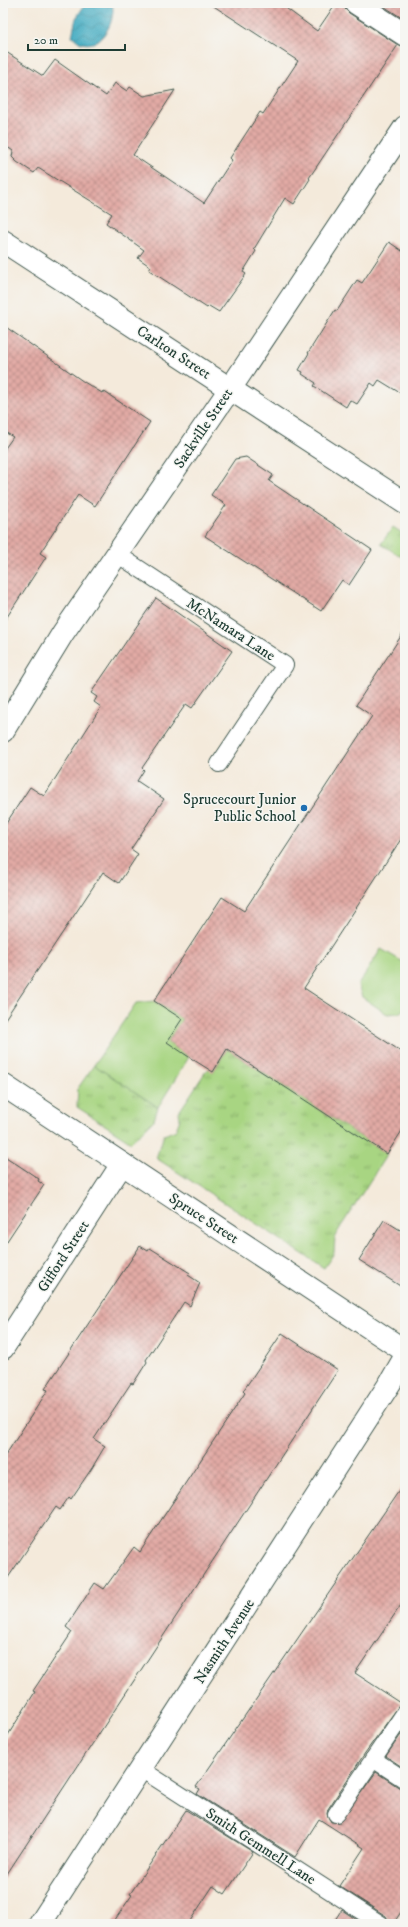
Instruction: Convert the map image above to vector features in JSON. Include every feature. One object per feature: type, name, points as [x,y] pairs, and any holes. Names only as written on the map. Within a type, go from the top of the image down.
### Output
[{"type":"street","points":[[356,3],[405,35]]},
{"type":"street","name":"Sackville Street","points":[[3,731],[63,633],[230,389],[405,127]]},
{"type":"street","name":"Carlton Street","points":[[3,241],[405,503]]},
{"type":"street","name":"Spruce Street","points":[[3,1085],[405,1351]]},
{"type":"street","name":"Gifford Street","points":[[3,1348],[122,1164]]},
{"type":"street","name":"Nasmith Avenue","points":[[40,1924],[390,1383],[405,1357]]},
{"type":"lane","name":"McNamara Lane","points":[[117,554],[285,665],[219,764]]},
{"type":"lane","points":[[336,1814],[405,1712]]},
{"type":"lane","points":[[373,1759],[405,1780]]},
{"type":"lane","name":"Smith Gemmell Lane","points":[[141,1769],[381,1924]]},
{"type":"green space","points":[[393,527],[405,535],[405,559],[381,544]]},
{"type":"green space","points":[[381,949],[405,963],[405,1008],[399,1013],[387,1014],[362,997],[358,985]]},
{"type":"green space","points":[[154,1001],[182,1019],[167,1042],[189,1057],[158,1107],[94,1065],[136,1003]]},
{"type":"green space","points":[[227,1049],[387,1154],[335,1236],[334,1253],[324,1268],[156,1158],[164,1135],[176,1130],[180,1119],[179,1112],[208,1068],[213,1072]]},
{"type":"green space","points":[[94,1065],[158,1107],[154,1120],[131,1142],[77,1107],[78,1088]]},
{"type":"water","points":[[86,3],[112,3],[113,10],[110,25],[106,32],[96,42],[89,44],[82,43],[72,36],[76,18]]},
{"type":"building","points":[[209,3],[279,3],[317,31],[336,3],[344,3],[345,9],[349,13],[398,45],[309,178],[310,179],[294,204],[285,198],[254,249],[256,251],[243,272],[246,274],[219,312],[209,306],[207,308],[149,270],[151,267],[138,258],[144,250],[106,223],[112,214],[38,168],[34,173],[17,162],[12,157],[13,151],[3,144],[3,50],[43,76],[55,60],[106,96],[115,83],[127,91],[130,87],[144,96],[175,90],[133,155],[204,203],[232,160],[230,158],[260,112],[263,114],[298,61]]},
{"type":"building","points":[[379,3],[405,3],[405,20]]},
{"type":"building","points":[[389,242],[405,253],[405,396],[379,380],[375,386],[371,383],[357,404],[350,400],[346,407],[314,386],[316,383],[302,374],[303,372],[299,370],[335,310],[337,311],[357,280],[362,283]]},
{"type":"building","points":[[3,325],[84,382],[102,393],[103,391],[150,422],[95,506],[78,495],[40,553],[46,557],[3,623],[3,451],[13,437],[3,431]]},
{"type":"building","points":[[246,457],[273,475],[269,481],[372,550],[349,585],[342,580],[321,611],[205,536],[226,505],[211,495],[235,459]]},
{"type":"building","points":[[156,598],[232,651],[192,708],[186,704],[142,768],[144,770],[137,781],[164,799],[131,849],[138,854],[119,883],[103,872],[3,1022],[3,828],[30,787],[44,796],[101,707],[94,702],[97,697],[91,693]]},
{"type":"building","points":[[405,630],[405,833],[304,988],[405,1054],[405,1126],[387,1154],[227,1049],[213,1072],[189,1057],[167,1042],[182,1019],[154,1001],[222,897],[244,911],[372,716],[356,705]]},
{"type":"building","points":[[3,1155],[39,1179],[38,1181],[44,1185],[3,1247]]},
{"type":"building","points":[[384,1220],[405,1233],[405,1289],[359,1260]]},
{"type":"building","points":[[140,1246],[148,1251],[150,1248],[190,1273],[188,1275],[200,1283],[190,1306],[184,1302],[146,1360],[147,1362],[133,1384],[131,1383],[94,1439],[105,1446],[92,1468],[71,1499],[69,1497],[60,1510],[56,1507],[3,1585],[3,1459],[48,1390],[45,1389]]},
{"type":"building","points":[[282,1333],[338,1370],[3,1880],[3,1743],[35,1692],[33,1691],[72,1632],[66,1627],[95,1583],[104,1589],[134,1547],[140,1552],[245,1393],[243,1391]]},
{"type":"building","points":[[405,1482],[405,1599],[355,1673],[401,1703],[365,1753],[328,1809],[327,1814],[331,1822],[340,1822],[376,1772],[400,1788],[405,1789],[405,1906],[393,1924],[390,1924],[386,1916],[339,1886],[364,1848],[319,1819],[295,1857],[197,1794],[200,1789],[196,1787]]},
{"type":"building","points":[[405,1729],[405,1769],[386,1756]]},
{"type":"building","points":[[186,1810],[253,1852],[225,1894],[213,1886],[188,1924],[112,1924],[132,1895],[130,1894]]},
{"type":"building","points":[[342,1910],[363,1924],[333,1924]]},
{"type":"tram line","points":[[3,1918],[13,1924]]},
{"type":"place","name":"Sprucecourt Junior Public School","points":[[304,808]]}]
